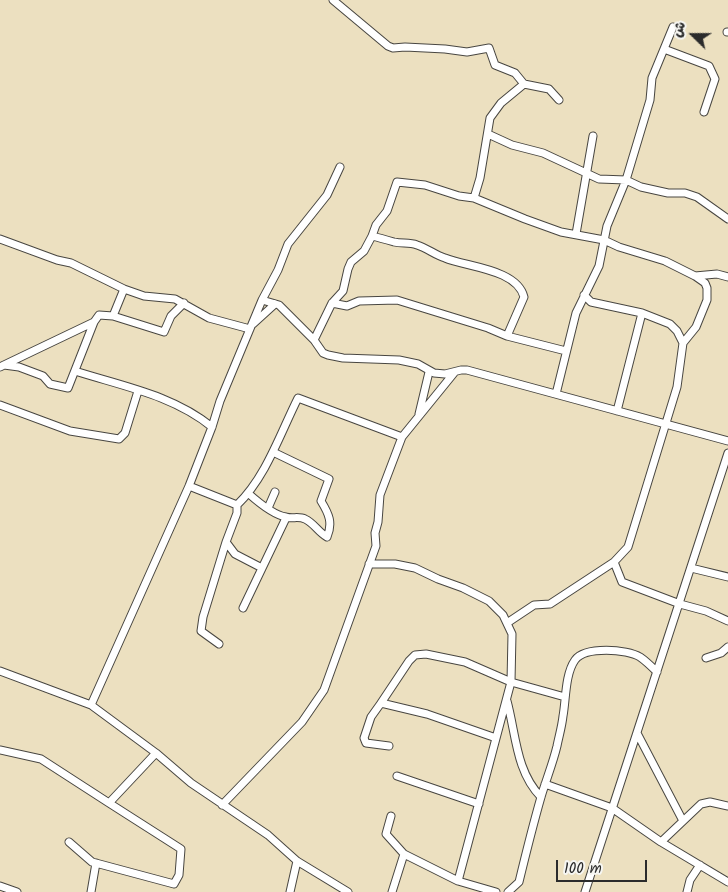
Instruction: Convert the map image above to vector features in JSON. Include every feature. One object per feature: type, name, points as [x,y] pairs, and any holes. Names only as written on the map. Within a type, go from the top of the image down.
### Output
[{"type":"street","points":[[333,0],[390,47],[445,49],[467,52],[489,48],[495,65],[515,73],[524,84],[549,89],[558,100]]},
{"type":"street","points":[[556,394],[576,314],[598,266],[606,226],[626,180],[650,100],[652,78],[673,27]]},
{"type":"street","points":[[664,49],[709,66],[715,80],[704,112]]},
{"type":"street","points":[[474,198],[480,178],[490,118],[508,97],[524,84]]},
{"type":"street","points":[[488,134],[512,145],[543,153],[600,180],[626,180],[640,187],[697,197],[728,219]]},
{"type":"street","points":[[576,234],[593,136]]},
{"type":"street","points":[[91,706],[189,486],[220,401],[262,300],[278,270],[288,244],[327,195],[340,166]]},
{"type":"street","points":[[314,340],[332,303],[343,291],[351,262],[364,251],[376,225],[387,210],[393,198],[397,182],[426,185],[459,196],[474,198],[561,232],[604,240],[619,248],[665,261],[705,283],[707,300],[696,327],[683,343],[677,387],[628,547],[614,562],[550,604],[534,605],[507,623]]},
{"type":"street","points":[[372,236],[394,242],[408,242],[445,258],[500,274],[517,284],[523,291],[524,297],[507,336]]},
{"type":"street","points":[[0,238],[57,260],[71,263],[124,289],[144,296],[176,299],[208,318],[250,329]]},
{"type":"street","points":[[695,276],[718,274],[728,277]]},
{"type":"street","points":[[113,316],[124,289]]},
{"type":"street","points":[[584,295],[591,302],[642,313],[670,324],[677,331],[683,343]]},
{"type":"street","points":[[262,300],[279,305],[314,340],[321,351],[328,355],[343,358],[399,360],[418,364],[429,372],[434,373],[454,373],[466,370],[728,440]]},
{"type":"street","points":[[332,303],[347,306],[359,301],[397,300],[480,325],[507,336],[566,350]]},
{"type":"street","points":[[2,366],[19,367],[43,376],[50,384],[68,388],[94,322],[99,315],[113,316],[164,332],[171,316],[184,303]]},
{"type":"street","points":[[250,329],[275,304]]},
{"type":"street","points":[[617,411],[642,313]]},
{"type":"street","points":[[2,366],[94,322]]},
{"type":"street","points":[[75,371],[162,398],[197,415],[212,427]]},
{"type":"street","points":[[419,414],[429,372]]},
{"type":"street","points":[[222,805],[302,722],[324,690],[376,546],[375,532],[378,522],[380,495],[402,437],[454,373]]},
{"type":"street","points":[[0,404],[70,431],[120,439],[125,433],[138,390]]},
{"type":"street","points":[[237,505],[249,494],[273,452],[298,398],[402,437]]},
{"type":"street","points":[[249,494],[260,504],[286,518],[304,518],[327,537],[331,527],[329,516],[322,501],[329,479],[273,452]]},
{"type":"street","points":[[585,892],[728,453]]},
{"type":"street","points":[[189,486],[237,505]]},
{"type":"street","points":[[268,508],[275,492]]},
{"type":"street","points":[[219,644],[201,631],[203,617],[226,542],[238,513],[237,505]]},
{"type":"street","points":[[243,608],[286,518]]},
{"type":"street","points":[[226,542],[235,554],[262,568]]},
{"type":"street","points":[[614,562],[622,582],[680,604],[706,611],[728,621]]},
{"type":"street","points":[[369,564],[395,564],[415,568],[490,601],[503,615],[512,634],[511,682],[458,881]]},
{"type":"street","points":[[691,568],[728,577]]},
{"type":"street","points":[[706,658],[720,653],[728,647]]},
{"type":"street","points":[[508,892],[519,882],[556,748],[564,715],[570,670],[574,661],[580,655],[594,651],[612,650],[639,657],[657,672]]},
{"type":"street","points":[[389,746],[366,743],[364,738],[371,717],[415,655],[426,654],[465,662],[511,682],[565,697]]},
{"type":"street","points":[[0,672],[91,706],[156,753],[191,784],[268,836],[297,861],[348,892]]},
{"type":"street","points":[[507,700],[524,774],[531,788],[541,797]]},
{"type":"street","points":[[381,703],[388,703],[427,714],[496,738]]},
{"type":"street","points":[[637,733],[683,821]]},
{"type":"street","points":[[0,750],[41,758],[181,849],[179,875],[174,884],[92,862],[69,842]]},
{"type":"street","points":[[110,803],[156,753]]},
{"type":"street","points":[[397,776],[478,804]]},
{"type":"street","points":[[545,784],[612,808],[661,842],[728,882]]},
{"type":"street","points":[[661,842],[701,804],[710,802],[728,806]]},
{"type":"street","points":[[390,816],[386,834],[404,854],[458,881],[496,892]]},
{"type":"street","points":[[392,892],[404,854]]},
{"type":"street","points":[[290,892],[297,861]]},
{"type":"street","points":[[91,892],[96,863]]},
{"type":"street","points":[[687,892],[690,880],[700,865]]},
{"type":"street","points":[[0,886],[17,892]]}]
